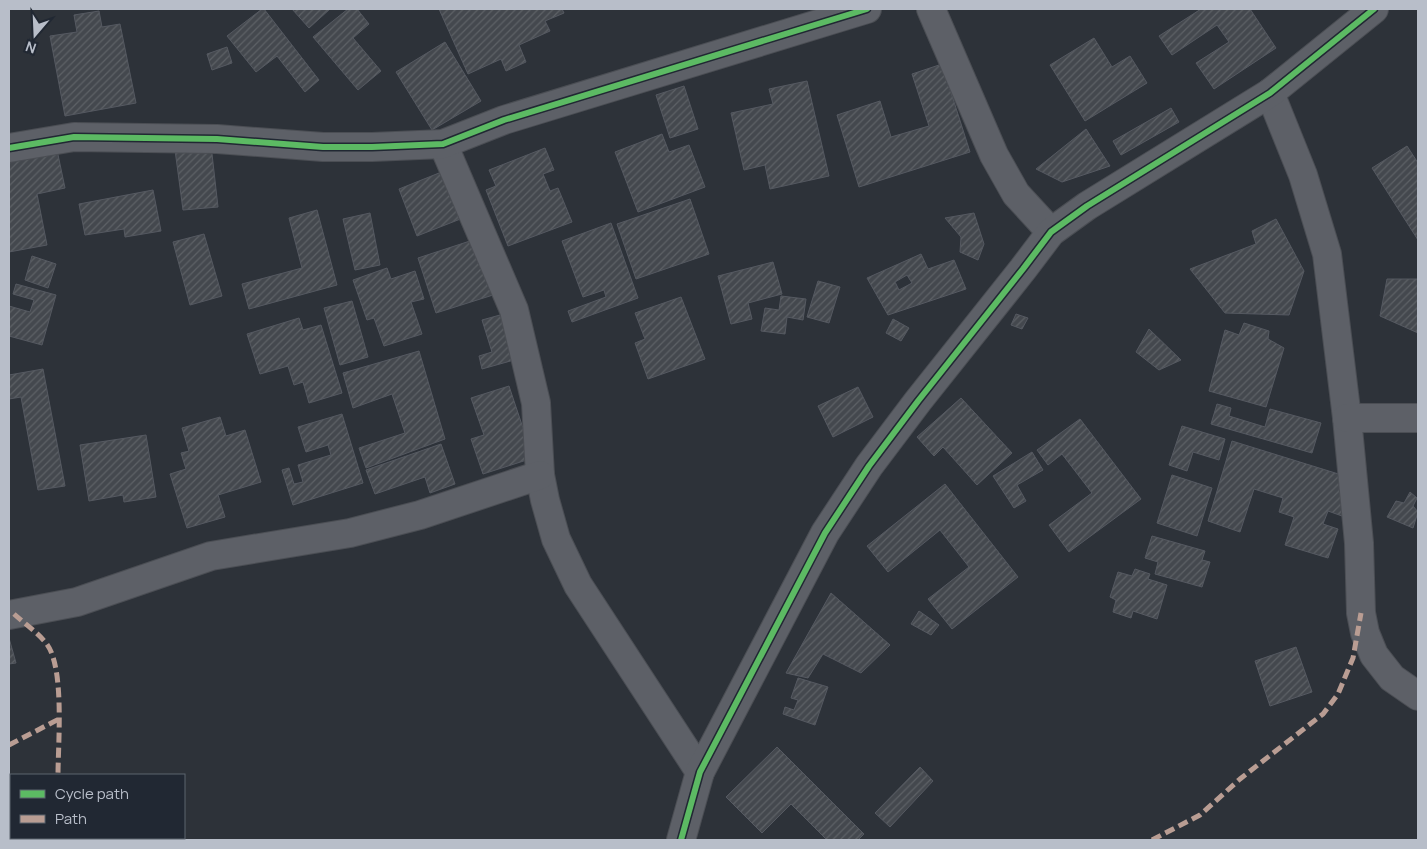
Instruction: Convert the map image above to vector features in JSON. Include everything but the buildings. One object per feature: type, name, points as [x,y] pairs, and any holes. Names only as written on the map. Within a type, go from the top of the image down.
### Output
[{"type":"street","points":[[9,148],[74,137],[217,140],[322,147],[372,148],[443,144],[504,120],[867,9]]},
{"type":"street","points":[[931,9],[994,155],[1016,194],[1051,232]]},
{"type":"street","points":[[681,840],[700,772],[825,533],[869,466],[912,408],[1024,269],[1051,232],[1087,206],[1270,93],[1374,9]]},
{"type":"street","points":[[1270,93],[1303,175],[1327,254],[1347,418],[1359,543],[1361,613],[1365,633],[1374,654],[1392,678],[1418,696]]},
{"type":"street","points":[[443,144],[514,310],[536,403],[540,474],[544,500],[556,539],[578,585],[700,772]]},
{"type":"street","points":[[1347,418],[1418,418]]},
{"type":"street","points":[[9,615],[77,602],[211,556],[350,533],[420,515],[540,474]]},
{"type":"marked path","points":[[1152,840],[1200,815],[1240,779],[1323,714],[1338,694],[1353,658],[1361,613]]},
{"type":"marked path","points":[[14,614],[35,631],[46,643],[52,654],[56,669],[59,706],[58,774]]},
{"type":"marked path","points":[[9,745],[59,719]]},
{"type":"cycle path","points":[[9,148],[74,137],[217,139],[323,147],[443,144],[504,120],[867,9]]},
{"type":"cycle path","points":[[681,840],[700,772],[825,533],[869,466],[1051,232],[1087,206],[1270,93],[1374,9]]}]
